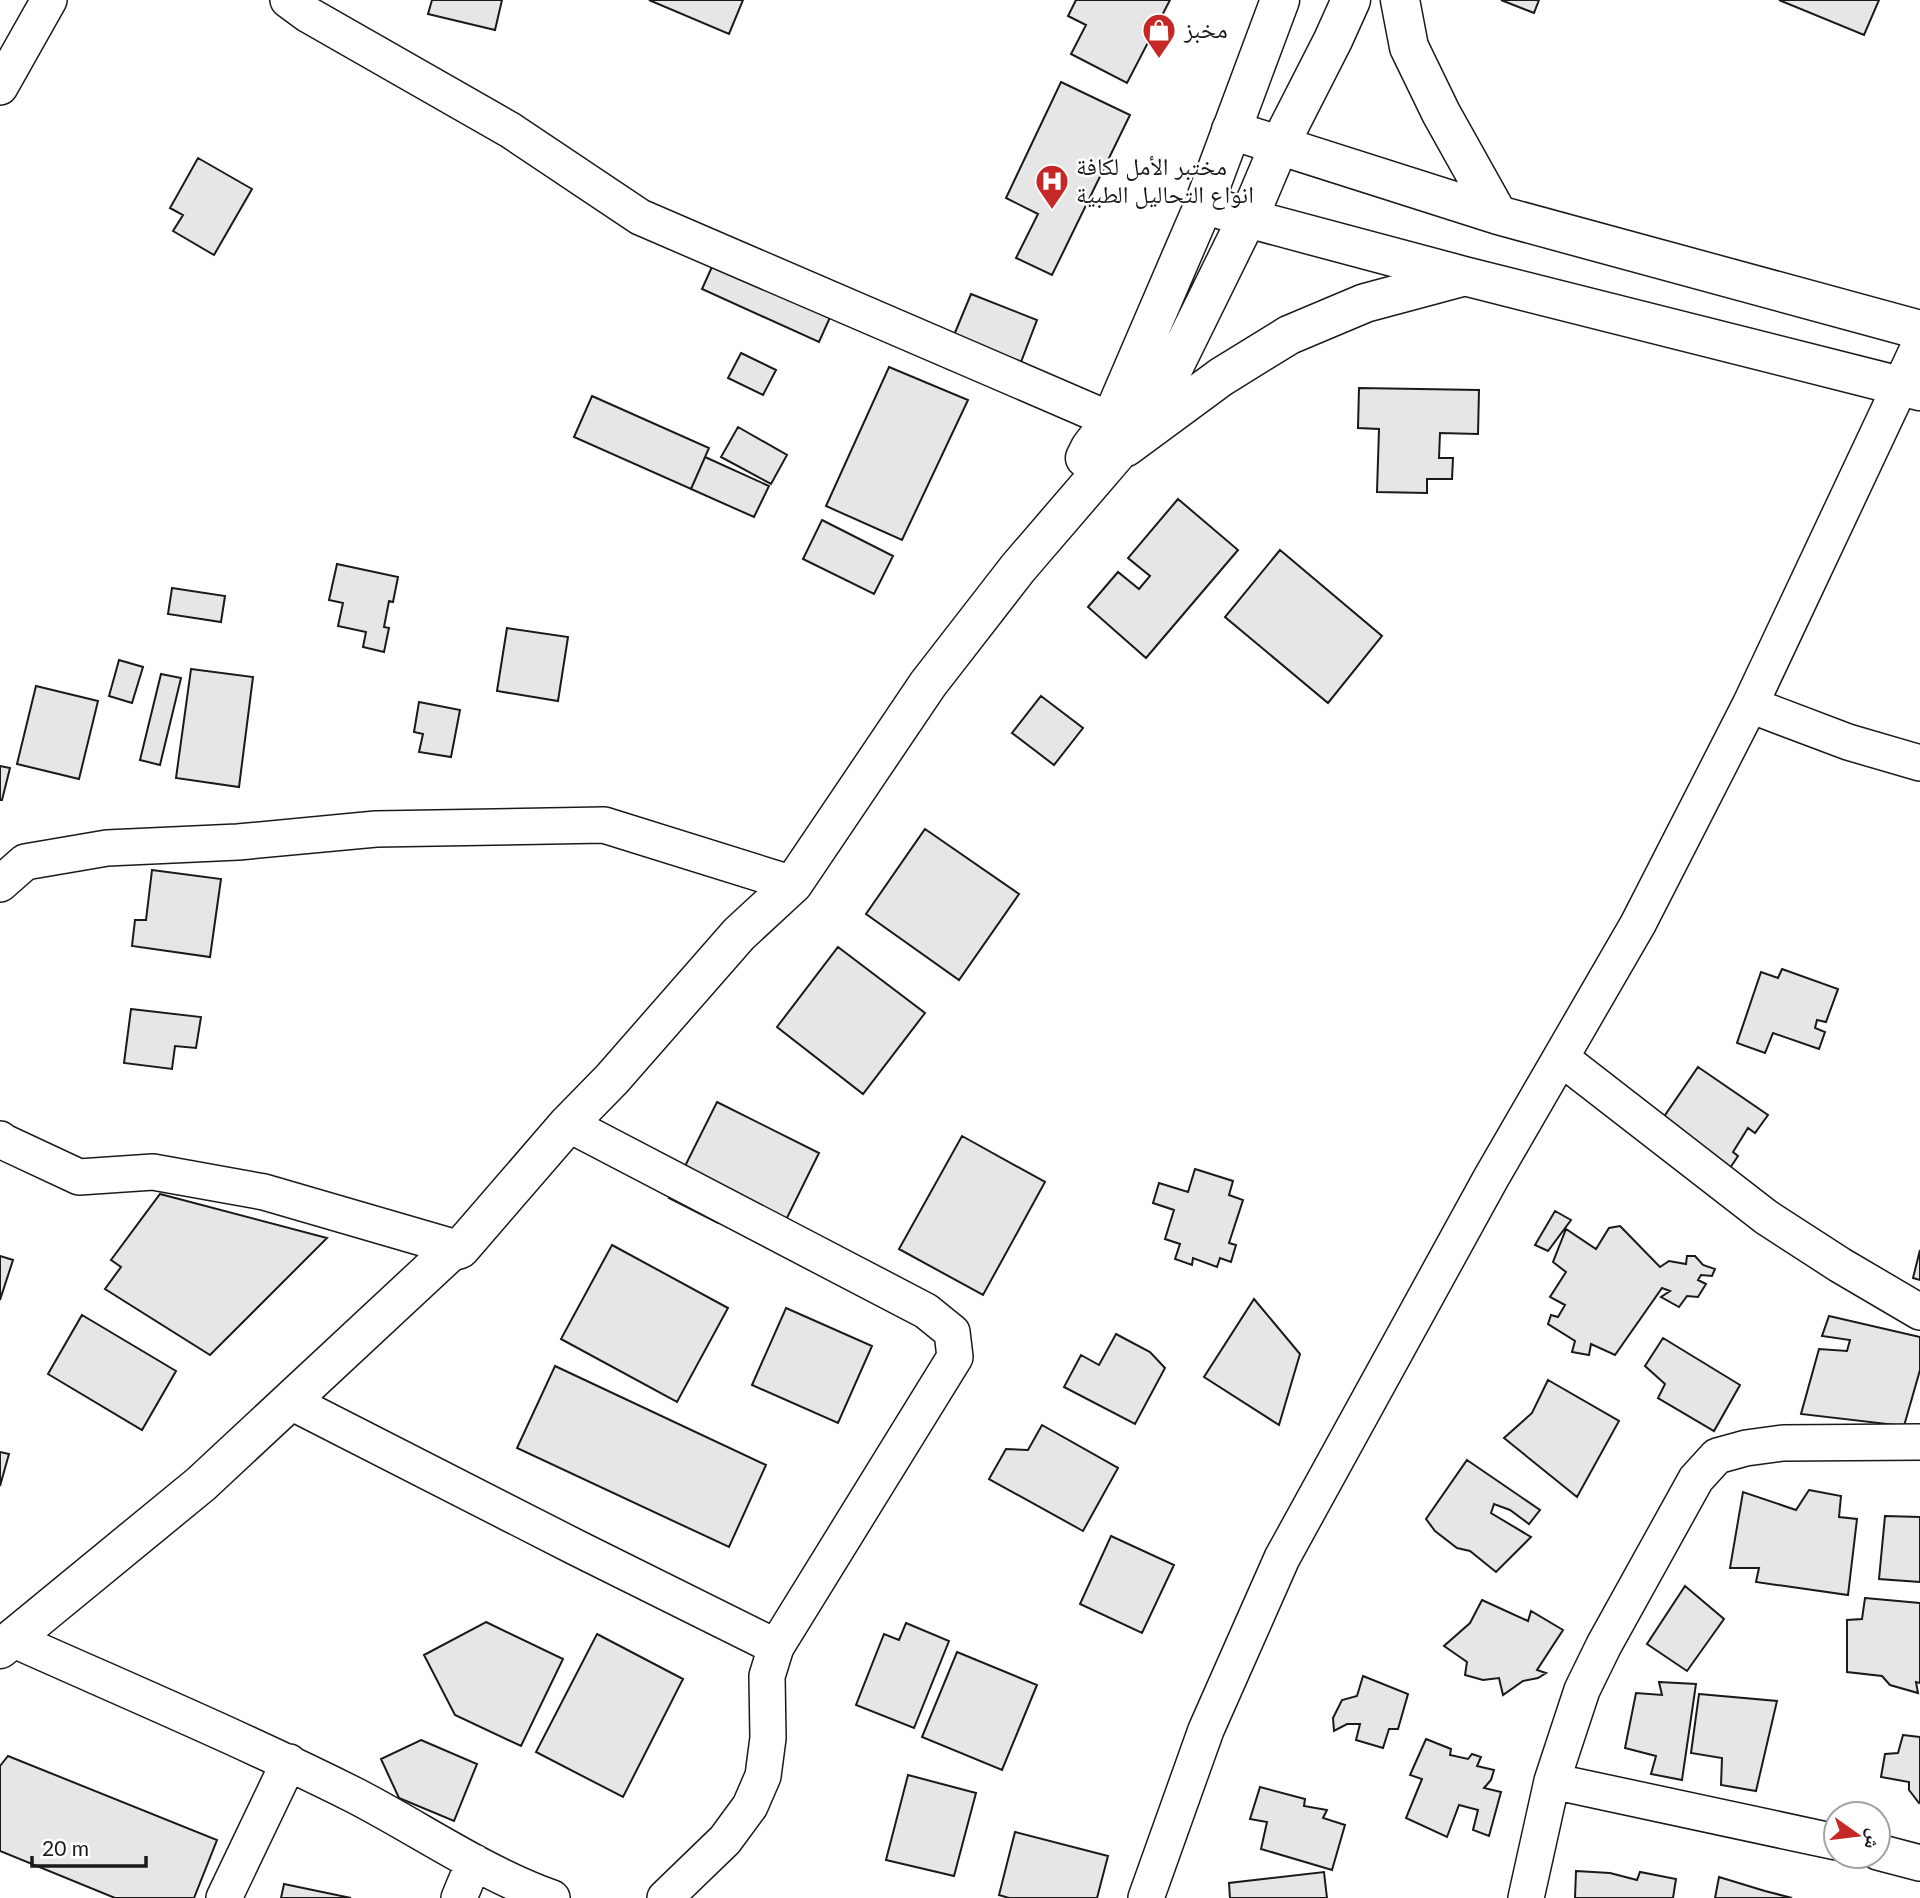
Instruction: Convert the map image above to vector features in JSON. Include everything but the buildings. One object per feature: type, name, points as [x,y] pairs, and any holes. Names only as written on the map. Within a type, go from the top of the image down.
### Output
[{"type":"main road","points":[[1113,437],[1280,0]]},
{"type":"main road","points":[[1113,437],[1160,395],[1247,218],[1279,146],[1334,40],[1351,0]]},
{"type":"main road","points":[[1400,0],[1409,47],[1441,113],[1499,215]]},
{"type":"main road","points":[[1231,130],[1499,215],[1920,330]]},
{"type":"main road","points":[[1203,204],[1464,276],[1910,389]]},
{"type":"main road","points":[[6,1644],[201,1484],[450,1252],[460,1249],[739,934],[793,884],[928,684],[1055,524],[1090,448],[1221,377],[1289,335],[1365,303],[1464,276]]},
{"type":"street","points":[[0,87],[49,0]]},
{"type":"street","points":[[288,0],[307,14],[510,130],[640,217],[1113,437]]},
{"type":"street","points":[[1146,1898],[1206,1730],[1282,1558],[1491,1178],[1638,924],[1910,389],[1920,344]]},
{"type":"street","points":[[1750,705],[1848,742],[1920,763]]},
{"type":"street","points":[[0,890],[13,873],[107,848],[239,842],[376,829],[604,825],[793,884]]},
{"type":"street","points":[[1561,1058],[1766,1217],[1920,1312]]},
{"type":"street","points":[[568,1125],[926,1311],[952,1332],[955,1357],[776,1647],[767,1676],[768,1738],[763,1776],[750,1806],[725,1840],[665,1898]]},
{"type":"street","points":[[0,1139],[79,1177],[153,1172],[264,1192],[460,1249]]},
{"type":"street","points":[[291,1402],[776,1647]]},
{"type":"street","points":[[1526,1898],[1552,1782],[1582,1689],[1696,1479],[1717,1456],[1746,1448],[1783,1443],[1920,1442]]},
{"type":"street","points":[[6,1644],[289,1762],[394,1815],[474,1862],[552,1898]]},
{"type":"street","points":[[224,1898],[289,1762]]},
{"type":"street","points":[[1552,1782],[1822,1839]]},
{"type":"street","points":[[1892,1856],[1920,1863]]},
{"type":"street","points":[[459,1898],[474,1862]]},
{"type":"place","name":"مخبز","points":[[1159,60]]},
{"type":"place","name":"مختبر الأمل لكافة انواع التحاليل الطبية","points":[[1052,211]]}]
